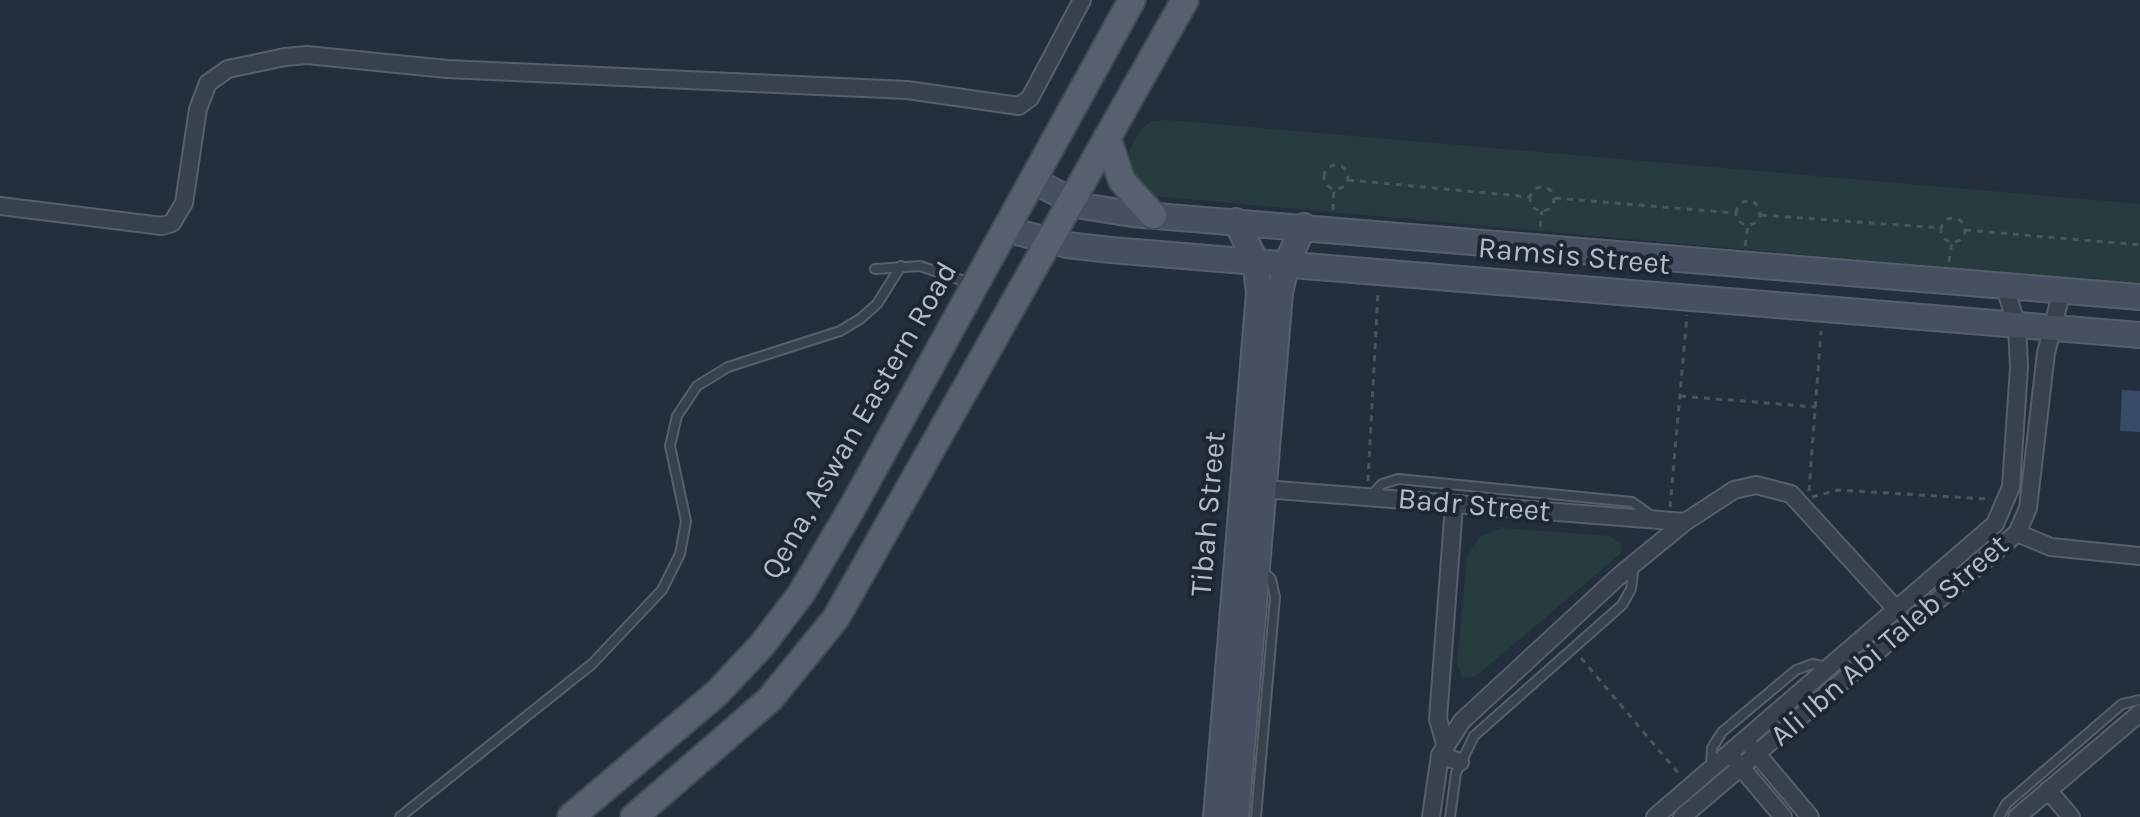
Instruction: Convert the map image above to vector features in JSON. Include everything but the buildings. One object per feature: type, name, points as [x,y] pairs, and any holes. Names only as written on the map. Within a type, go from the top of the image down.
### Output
[{"type":"main road","name":"Qena, Aswan Eastern Road","points":[[571,817],[717,693],[781,621],[835,538],[1132,0]]},
{"type":"main road","points":[[634,817],[770,699],[836,618],[1185,0]]},
{"type":"main road","points":[[1107,137],[1122,181],[1153,215]]},
{"type":"main road","name":"Ramsis Street","points":[[1032,180],[1070,201],[1099,210],[2140,297]]},
{"type":"main road","name":"Tibah Street","points":[[1216,817],[1259,308],[1255,260],[1236,221]]},
{"type":"main road","name":"Tibah Street","points":[[1236,817],[1280,293],[1287,262],[1304,226]]},
{"type":"main road","name":"Ramsis Street","points":[[1005,229],[1048,241],[1111,250],[1287,262],[1689,299],[2140,335]]},
{"type":"street","points":[[0,206],[162,226],[172,223],[184,203],[198,109],[208,83],[228,69],[285,57],[307,55],[447,69],[907,90],[1019,106],[1030,98],[1082,0]]},
{"type":"street","name":"Ali Ibn Abi Taleb Street","points":[[1655,817],[1987,534],[2007,501],[2018,381],[2017,325],[2004,285]]},
{"type":"street","name":"Ali Ibn Abi Taleb Street","points":[[1682,817],[2017,533],[2030,499],[2051,328],[2062,290]]},
{"type":"street","points":[[1442,750],[1471,712],[1634,564],[1669,522],[1734,490],[1756,485],[1780,489],[1801,501],[1897,610]]},
{"type":"street","name":"Badr Street","points":[[1264,489],[1669,522]]},
{"type":"street","points":[[1431,817],[1442,750],[1438,711],[1454,505]]},
{"type":"street","points":[[2017,533],[2051,547],[2140,556]]},
{"type":"street","points":[[2017,817],[2140,713]]},
{"type":"street","name":"Ali Ibn Abi Taleb Street","points":[[1744,739],[1810,817]]},
{"type":"street","points":[[1442,750],[1460,762]]},
{"type":"street","name":"Ali Ibn Abi Taleb Street","points":[[1728,752],[1783,817]]},
{"type":"street","points":[[2048,790],[2071,817]]},
{"type":"lane","points":[[875,269],[901,266],[939,270],[974,285]]},
{"type":"lane","points":[[400,817],[592,664],[662,590],[680,554],[686,521],[670,446],[677,416],[697,386],[728,367],[840,331],[860,319],[884,295],[901,266]]},
{"type":"lane","points":[[1369,496],[1382,484],[1398,479],[1632,502],[1669,522]]},
{"type":"lane","points":[[1450,817],[1460,762],[1484,725],[1622,605],[1631,589],[1634,564]]},
{"type":"lane","points":[[1256,817],[1275,597],[1271,579],[1257,567]]},
{"type":"lane","points":[[1711,767],[1712,748],[1722,732],[1796,670],[1812,664],[1829,668]]},
{"type":"lane","points":[[1999,817],[2006,804],[2122,704],[2140,700]]},
{"type":"path","points":[[1334,189],[1324,180],[1329,167],[1343,167],[1348,180]]},
{"type":"path","points":[[1334,189],[1343,187],[1348,180]]},
{"type":"path","points":[[1348,180],[1530,197]]},
{"type":"path","points":[[1555,198],[1551,207],[1542,211],[1533,207],[1530,197],[1535,188],[1545,186],[1555,198],[1736,213]]},
{"type":"path","points":[[1332,228],[1334,189]]},
{"type":"path","points":[[1750,201],[1758,206],[1761,215],[1756,223],[1748,226],[1739,222],[1736,213],[1740,204],[1750,201]]},
{"type":"path","points":[[1761,215],[1941,228]]},
{"type":"path","points":[[1941,228],[1947,219],[1957,218],[1965,230]]},
{"type":"path","points":[[1941,228],[1944,237],[1952,242],[1961,239],[1965,230]]},
{"type":"path","points":[[1965,230],[2140,245]]},
{"type":"path","points":[[1369,496],[1379,271]]},
{"type":"path","points":[[1669,522],[1689,299]]},
{"type":"path","points":[[1821,331],[1809,498],[1828,491],[1849,490],[2007,501]]},
{"type":"path","points":[[1680,396],[1816,407]]},
{"type":"path","points":[[1573,648],[1689,786]]},
{"type":"green space","points":[[1152,121],[2140,204],[2140,285],[1153,196],[1136,181],[1129,151],[1141,129]]},
{"type":"green space","points":[[1501,528],[1610,536],[1621,544],[1621,549],[1619,555],[1476,676],[1463,678],[1457,664],[1467,557],[1480,537]]},
{"type":"water","points":[[2122,390],[2140,391],[2140,432],[2120,431]]}]
